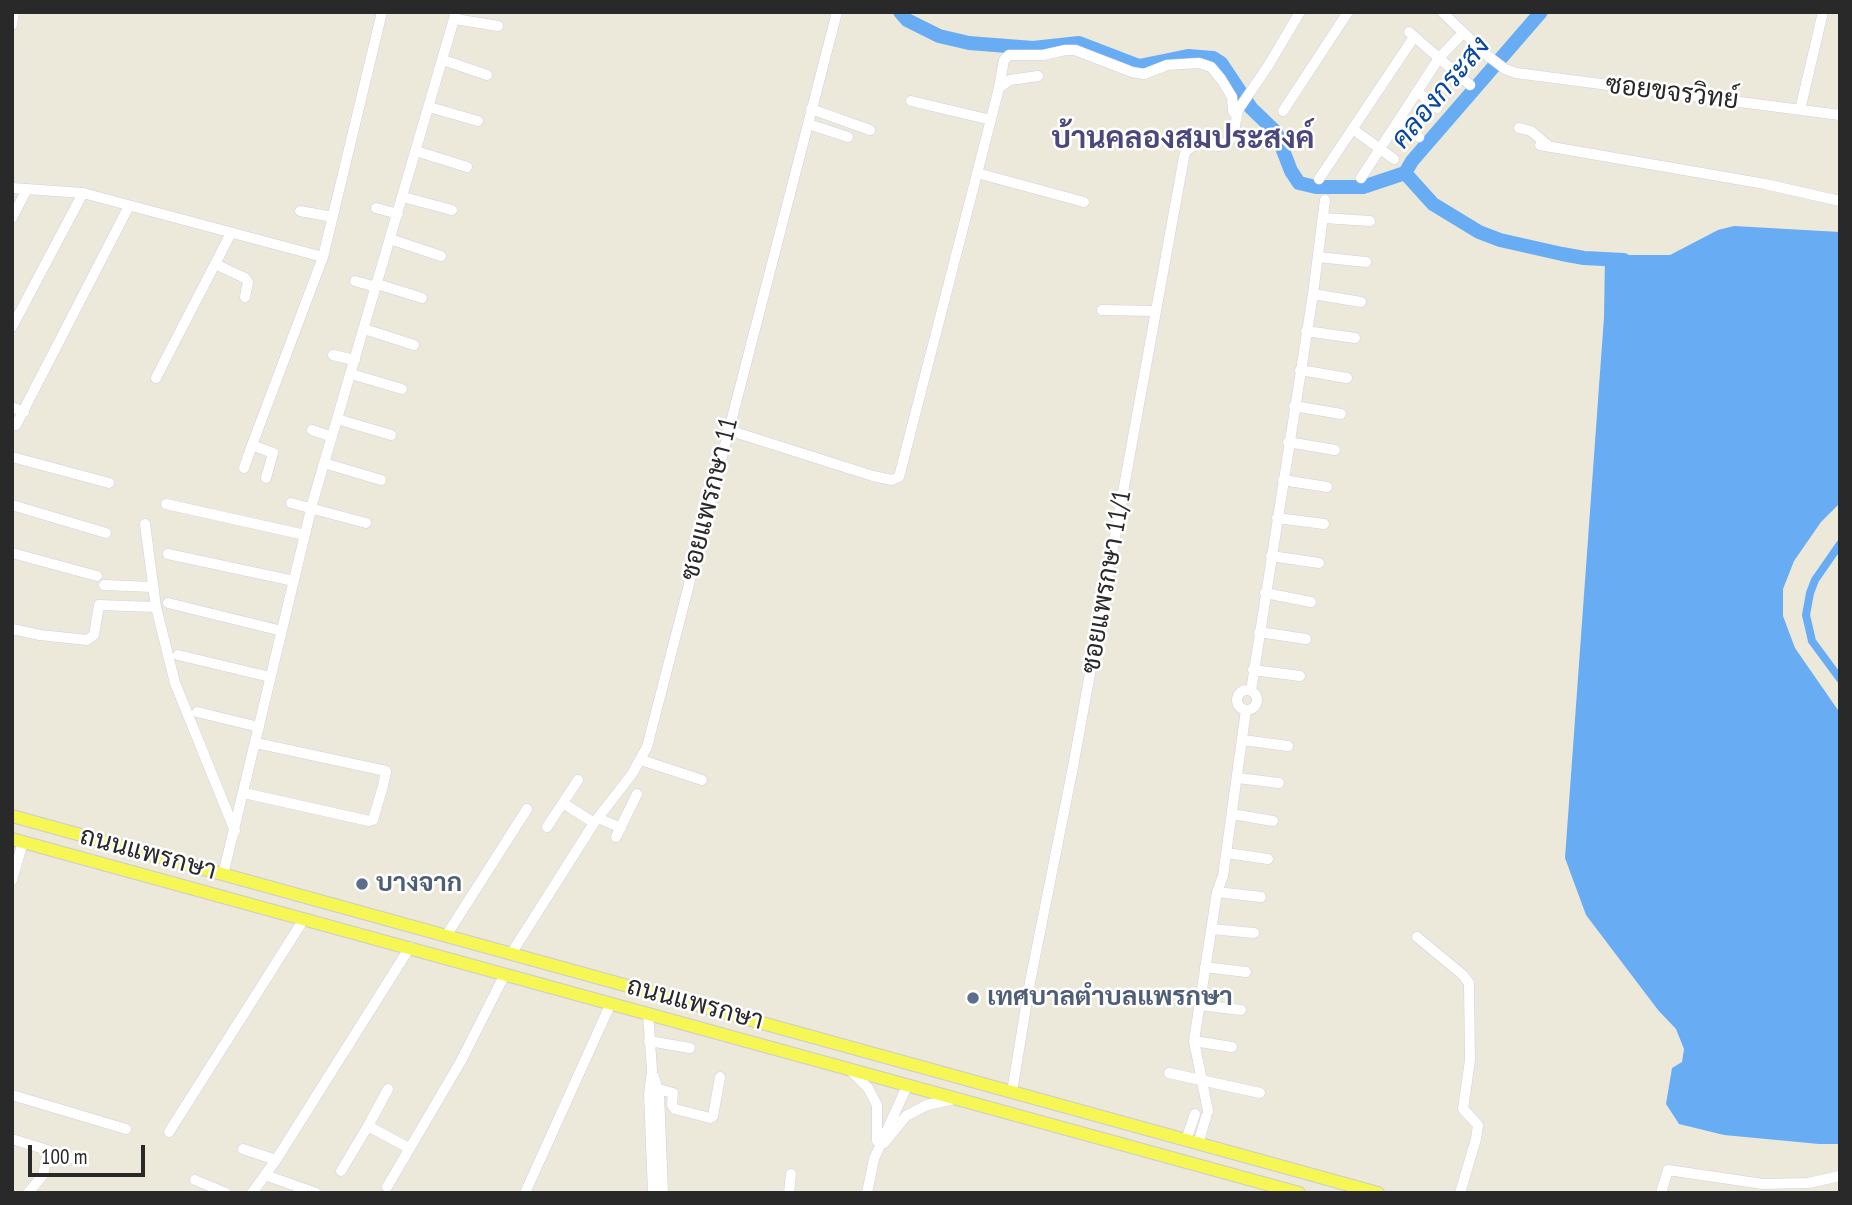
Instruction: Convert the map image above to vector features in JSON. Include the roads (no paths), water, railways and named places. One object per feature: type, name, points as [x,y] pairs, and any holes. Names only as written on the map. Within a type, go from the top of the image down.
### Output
[{"type":"main road","name":"ถนนแพรกษา","points":[[12,817],[1359,1190],[1378,1193]]},
{"type":"main road","name":"ถนนแพรกษา","points":[[15,840],[1299,1193]]},
{"type":"street","points":[[12,25],[14,12]]},
{"type":"street","points":[[244,468],[323,257],[382,12]]},
{"type":"street","name":"ซอยแพรกษา 11","points":[[511,954],[596,820],[641,760],[654,727],[837,12]]},
{"type":"street","points":[[728,430],[847,469],[897,480],[991,120],[1004,60],[1009,55],[1043,55],[1075,50],[1143,74],[1167,65],[1199,63],[1211,68],[1221,79],[1232,97],[1233,111],[1237,113],[1300,12]]},
{"type":"street","points":[[1283,111],[1349,12]]},
{"type":"street","points":[[1361,178],[1439,58],[1463,33],[1442,12]]},
{"type":"street","points":[[1800,110],[1823,12]]},
{"type":"street","points":[[223,875],[324,463],[456,16],[498,26]]},
{"type":"street","name":"ซอยขจรวิทย์","points":[[1463,33],[1505,69],[1527,75],[1840,114]]},
{"type":"street","points":[[1319,178],[1354,130],[1412,34],[1470,85]]},
{"type":"street","points":[[443,60],[487,75]]},
{"type":"street","points":[[999,88],[1010,80],[1038,76]]},
{"type":"street","points":[[1418,92],[1437,108]]},
{"type":"street","points":[[911,101],[991,120]]},
{"type":"street","points":[[429,107],[478,121]]},
{"type":"street","points":[[811,109],[870,130]]},
{"type":"street","name":"ซอยแพรกษา 11/1","points":[[1012,1092],[1030,982],[1186,150],[1196,144],[1219,146],[1229,141],[1233,136],[1237,113]]},
{"type":"street","points":[[1399,121],[1419,137]]},
{"type":"street","points":[[807,124],[848,137]]},
{"type":"street","points":[[1519,128],[1531,131],[1545,146],[1765,184],[1840,201]]},
{"type":"street","points":[[1354,130],[1394,159]]},
{"type":"street","points":[[416,151],[467,167]]},
{"type":"street","points":[[977,173],[1084,202]]},
{"type":"street","points":[[12,188],[83,193],[323,257]]},
{"type":"street","points":[[12,218],[27,189]]},
{"type":"street","points":[[12,327],[83,193]]},
{"type":"street","points":[[403,197],[452,210]]},
{"type":"street","points":[[1192,1142],[1202,1110],[1202,1082],[1195,1041],[1199,1005],[1217,892],[1227,853],[1243,740],[1246,710],[1241,709],[1237,700],[1242,691],[1251,691],[1313,294],[1325,200]]},
{"type":"street","points":[[16,425],[129,206]]},
{"type":"street","points":[[376,208],[398,214]]},
{"type":"street","points":[[300,211],[333,217]]},
{"type":"street","points":[[1324,218],[1370,221]]},
{"type":"street","points":[[156,378],[231,233]]},
{"type":"street","points":[[390,239],[441,256]]},
{"type":"street","points":[[1318,257],[1366,262]]},
{"type":"street","points":[[215,264],[245,278],[248,282],[245,297]]},
{"type":"street","points":[[355,281],[422,298]]},
{"type":"street","points":[[1313,294],[1361,302]]},
{"type":"street","points":[[1102,310],[1155,311]]},
{"type":"street","points":[[364,329],[414,345]]},
{"type":"street","points":[[1306,331],[1355,338]]},
{"type":"street","points":[[333,355],[355,360]]},
{"type":"street","points":[[1300,370],[1347,378]]},
{"type":"street","points":[[351,374],[402,389]]},
{"type":"street","points":[[12,407],[24,412]]},
{"type":"street","points":[[1294,407],[1341,414]]},
{"type":"street","points":[[337,419],[391,435]]},
{"type":"street","points":[[312,430],[332,436]]},
{"type":"street","points":[[1288,442],[1335,450]]},
{"type":"street","points":[[252,445],[273,453],[266,478]]},
{"type":"street","points":[[12,457],[108,483]]},
{"type":"street","points":[[324,463],[381,480]]},
{"type":"street","points":[[1283,480],[1327,487]]},
{"type":"street","points":[[166,503],[305,535]]},
{"type":"street","points":[[291,503],[366,523]]},
{"type":"street","points":[[12,505],[106,533]]},
{"type":"street","points":[[1277,517],[1324,524]]},
{"type":"street","points":[[145,524],[152,587],[175,683],[235,831]]},
{"type":"street","points":[[12,553],[97,576]]},
{"type":"street","points":[[168,554],[294,582]]},
{"type":"street","points":[[1271,556],[1319,563]]},
{"type":"street","points":[[104,585],[152,587]]},
{"type":"street","points":[[1265,593],[1311,602]]},
{"type":"street","points":[[168,603],[282,631]]},
{"type":"street","points":[[12,629],[87,640],[94,635],[99,605],[156,607]]},
{"type":"street","points":[[1259,632],[1306,639]]},
{"type":"street","points":[[178,656],[270,677]]},
{"type":"street","points":[[1253,670],[1300,676]]},
{"type":"street","points":[[197,712],[259,727]]},
{"type":"street","points":[[1243,740],[1288,746]]},
{"type":"street","points":[[244,793],[369,821],[373,820],[380,797],[386,771],[256,743]]},
{"type":"street","points":[[641,760],[702,780]]},
{"type":"street","points":[[1238,778],[1279,783]]},
{"type":"street","points":[[547,827],[578,780]]},
{"type":"street","points":[[563,803],[618,832],[637,794]]},
{"type":"street","points":[[446,936],[527,810]]},
{"type":"street","points":[[1232,814],[1273,821]]},
{"type":"street","points":[[12,880],[15,840]]},
{"type":"street","points":[[1227,853],[1268,859]]},
{"type":"street","points":[[1217,892],[1261,897]]},
{"type":"street","points":[[169,1132],[304,919]]},
{"type":"street","points":[[1212,929],[1254,933]]},
{"type":"street","points":[[1417,937],[1469,983],[1470,1060],[1463,1109],[1477,1122],[1478,1130],[1460,1193]]},
{"type":"street","points":[[252,1193],[276,1160],[410,947]]},
{"type":"street","points":[[1205,967],[1246,972]]},
{"type":"street","points":[[387,1187],[461,1061],[505,974]]},
{"type":"street","points":[[525,1193],[611,1003]]},
{"type":"street","points":[[1199,1005],[1241,1010]]},
{"type":"street","points":[[648,1013],[652,1070],[658,1089],[658,1189]]},
{"type":"street","points":[[649,1041],[690,1048]]},
{"type":"street","points":[[1195,1041],[1232,1047]]},
{"type":"street","points":[[652,1070],[649,1094],[658,1189]]},
{"type":"street","points":[[850,1070],[868,1088],[877,1105],[877,1152]]},
{"type":"street","points":[[1169,1073],[1260,1093]]},
{"type":"street","points":[[658,1089],[673,1093],[672,1105],[675,1109],[710,1118],[713,1116],[720,1077]]},
{"type":"street","points":[[867,1193],[877,1152],[907,1086]]},
{"type":"street","points":[[341,1171],[388,1090]]},
{"type":"street","points":[[12,1095],[126,1129]]},
{"type":"street","points":[[877,1152],[906,1116],[927,1105],[955,1099]]},
{"type":"street","points":[[368,1126],[409,1148]]},
{"type":"street","points":[[12,1139],[82,1161]]},
{"type":"street","points":[[243,1149],[276,1160]]},
{"type":"street","points":[[28,1193],[43,1175],[48,1151]]},
{"type":"street","points":[[1661,1193],[1668,1170],[1763,1184],[1808,1183],[1840,1176]]},
{"type":"street","points":[[789,1193],[791,1174]]},
{"type":"street","points":[[265,1175],[316,1193]]},
{"type":"street","points":[[195,1180],[226,1193]]},
{"type":"water","points":[[1734,226],[1840,232],[1840,503],[1821,522],[1794,561],[1783,589],[1783,616],[1795,648],[1840,713],[1840,1144],[1724,1135],[1679,1124],[1666,1104],[1672,1068],[1682,1062],[1684,1049],[1676,1029],[1658,1010],[1586,915],[1565,858],[1604,317],[1605,255],[1670,255],[1718,230]]},
{"type":"waterway","points":[[900,12],[907,20],[939,36],[969,43],[1033,48],[1079,43],[1139,66],[1188,56],[1213,58],[1221,63],[1251,108],[1276,132],[1291,171],[1299,183],[1316,187],[1363,187],[1405,173]]},
{"type":"waterway","name":"คลองกระสง","points":[[1405,173],[1412,161],[1541,12]]},
{"type":"waterway","points":[[1405,173],[1433,204],[1479,232],[1500,240],[1562,254],[1624,260]]},
{"type":"waterway","points":[[1840,544],[1815,580],[1806,615],[1812,641],[1840,679]]},
{"type":"place","name":"บางจาก","points":[[362,884]]},
{"type":"place","name":"เทศบาลตำบลแพรกษา","points":[[973,998]]},
{"type":"district","name":"บ้านคลองสมประสงค์","points":[[1183,139]]}]
